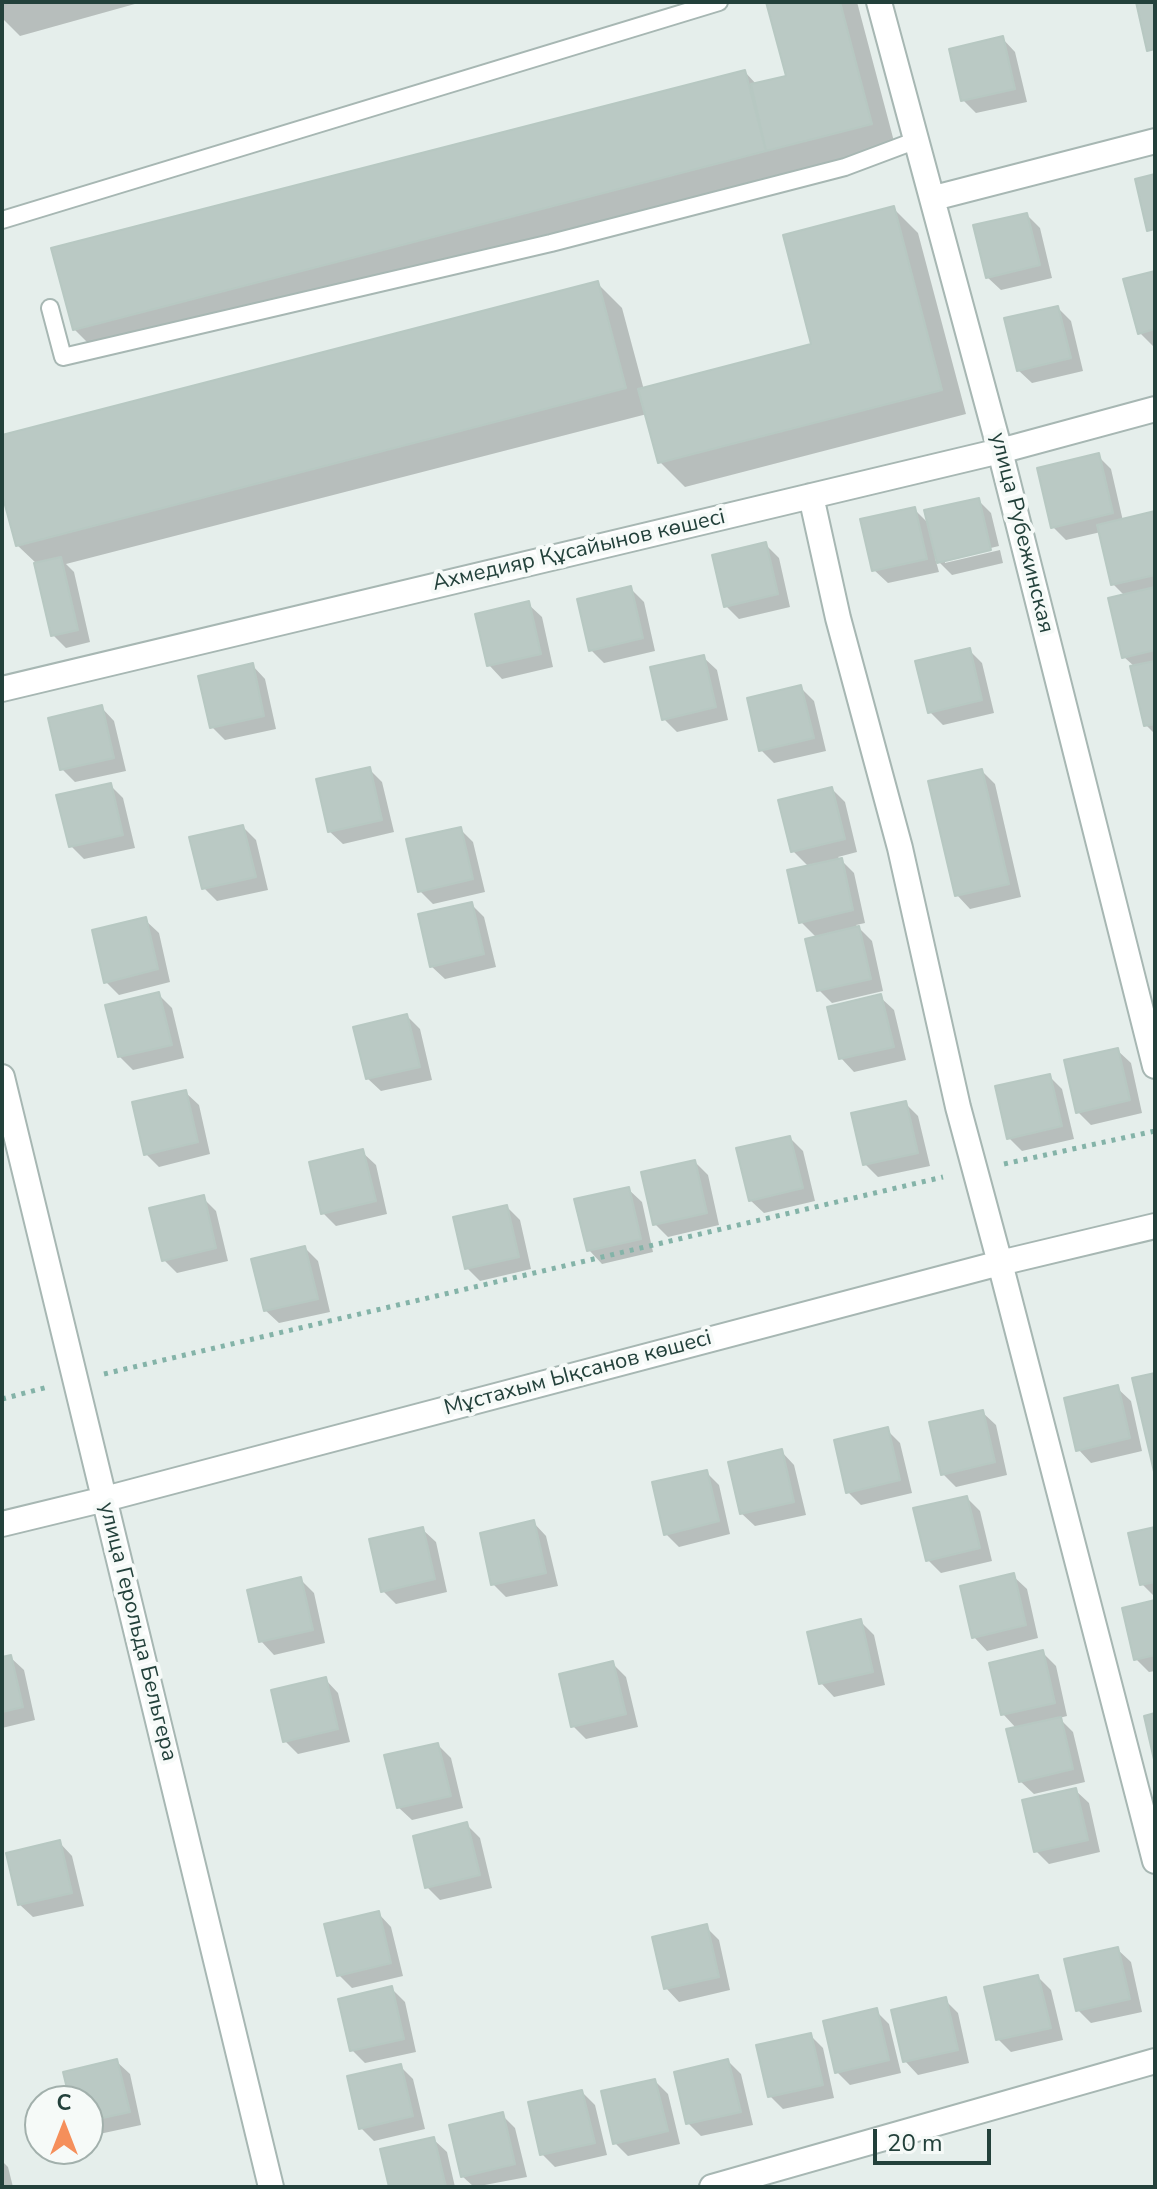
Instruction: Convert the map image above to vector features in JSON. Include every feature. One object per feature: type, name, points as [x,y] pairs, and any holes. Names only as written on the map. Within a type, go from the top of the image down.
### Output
[{"type":"street","name":"улица Рубежинская","points":[[879,2],[1000,451],[1155,1066]]},
{"type":"street","points":[[934,198],[1155,141]]},
{"type":"street","name":"Ахмедияр Құсайынов көшесі","points":[[2,689],[1000,451],[1155,409]]},
{"type":"street","points":[[811,496],[838,618],[900,848],[958,1107],[1155,1861]]},
{"type":"street","name":"улица Герольда Бельгера","points":[[2,1077],[271,2187]]},
{"type":"street","name":"Мұстахым Ықсанов көшесі","points":[[2,1524],[1000,1263],[1155,1226]]},
{"type":"street","points":[[712,2187],[1155,2061]]},
{"type":"lane","points":[[2,220],[719,2]]},
{"type":"lane","points":[[50,308],[63,357],[551,243],[845,167],[917,140]]},
{"type":"path","points":[[2,1399],[975,1170],[1155,1131]]},
{"type":"building","points":[[766,2],[840,2],[872,124],[766,151],[751,84],[786,76]]},
{"type":"building","points":[[1136,2],[1155,2],[1155,49],[1147,51]]},
{"type":"building","points":[[1003,36],[1015,89],[961,101],[949,49]]},
{"type":"building","points":[[745,70],[766,151],[73,330],[51,248]]},
{"type":"building","points":[[1155,174],[1155,229],[1147,231],[1135,179]]},
{"type":"building","points":[[894,206],[942,390],[658,463],[638,389],[811,344],[783,235]]},
{"type":"building","points":[[1027,213],[1040,265],[986,278],[973,225]]},
{"type":"building","points":[[1155,271],[1155,329],[1138,334],[1123,279]]},
{"type":"building","points":[[598,281],[626,388],[16,546],[2,494],[2,435]]},
{"type":"building","points":[[1058,306],[1071,358],[1017,371],[1004,318]]},
{"type":"building","points":[[1099,453],[1113,513],[1051,528],[1037,468]]},
{"type":"building","points":[[979,498],[991,550],[937,563],[924,510]]},
{"type":"building","points":[[915,507],[927,559],[872,571],[860,519]]},
{"type":"building","points":[[1155,511],[1155,575],[1111,585],[1097,525]]},
{"type":"building","points":[[766,542],[778,594],[724,607],[712,555]]},
{"type":"building","points":[[61,557],[78,630],[51,636],[34,563]]},
{"type":"building","points":[[631,586],[643,638],[589,651],[577,599]]},
{"type":"building","points":[[1155,587],[1155,650],[1122,658],[1108,598]]},
{"type":"building","points":[[529,601],[541,654],[487,666],[475,614]]},
{"type":"building","points":[[970,648],[982,700],[928,713],[915,661]]},
{"type":"building","points":[[704,655],[716,707],[662,720],[650,667]]},
{"type":"building","points":[[1155,661],[1155,724],[1144,726],[1130,666]]},
{"type":"building","points":[[253,663],[264,716],[210,728],[198,676]]},
{"type":"building","points":[[801,685],[814,738],[759,751],[747,698]]},
{"type":"building","points":[[102,705],[114,758],[60,770],[48,718]]},
{"type":"building","points":[[370,767],[382,820],[328,832],[316,779]]},
{"type":"building","points":[[982,769],[1009,884],[955,896],[928,781]]},
{"type":"building","points":[[111,783],[123,835],[69,847],[56,795]]},
{"type":"building","points":[[832,787],[845,839],[791,852],[778,800]]},
{"type":"building","points":[[243,825],[256,877],[202,889],[189,837]]},
{"type":"building","points":[[461,827],[473,879],[418,892],[406,839]]},
{"type":"building","points":[[842,858],[853,910],[799,923],[787,870]]},
{"type":"building","points":[[472,902],[484,954],[430,967],[418,914]]},
{"type":"building","points":[[146,917],[158,969],[104,983],[92,930]]},
{"type":"building","points":[[859,926],[871,979],[817,991],[805,939]]},
{"type":"building","points":[[159,992],[172,1045],[118,1057],[105,1005]]},
{"type":"building","points":[[881,994],[894,1047],[839,1059],[827,1007]]},
{"type":"building","points":[[407,1014],[420,1067],[366,1079],[353,1027]]},
{"type":"building","points":[[1118,1048],[1130,1100],[1076,1113],[1064,1060]]},
{"type":"building","points":[[1050,1074],[1062,1126],[1007,1139],[995,1086]]},
{"type":"building","points":[[186,1090],[198,1142],[144,1155],[132,1102]]},
{"type":"building","points":[[906,1101],[918,1153],[863,1165],[851,1113]]},
{"type":"building","points":[[790,1136],[803,1188],[749,1201],[736,1148]]},
{"type":"building","points":[[363,1149],[376,1201],[321,1214],[309,1162]]},
{"type":"building","points":[[695,1160],[707,1213],[653,1225],[641,1172]]},
{"type":"building","points":[[629,1187],[641,1239],[587,1251],[574,1199]]},
{"type":"building","points":[[204,1195],[216,1248],[162,1261],[149,1208]]},
{"type":"building","points":[[507,1205],[519,1257],[465,1269],[453,1217]]},
{"type":"building","points":[[305,1246],[318,1299],[264,1311],[251,1259]]},
{"type":"building","points":[[1155,1373],[1155,1476],[1132,1378]]},
{"type":"building","points":[[1118,1385],[1130,1438],[1076,1451],[1064,1398]]},
{"type":"building","points":[[983,1410],[995,1462],[941,1475],[929,1422]]},
{"type":"building","points":[[888,1427],[900,1480],[846,1493],[834,1440]]},
{"type":"building","points":[[782,1449],[794,1502],[740,1514],[728,1462]]},
{"type":"building","points":[[707,1470],[719,1521],[664,1535],[652,1482]]},
{"type":"building","points":[[967,1496],[980,1548],[926,1561],[913,1508]]},
{"type":"building","points":[[534,1520],[546,1573],[491,1585],[480,1533]]},
{"type":"building","points":[[423,1527],[435,1579],[381,1592],[369,1539]]},
{"type":"building","points":[[1155,1527],[1155,1582],[1140,1585],[1128,1533]]},
{"type":"building","points":[[1014,1573],[1026,1625],[972,1638],[960,1586]]},
{"type":"building","points":[[301,1577],[313,1630],[259,1642],[247,1590]]},
{"type":"building","points":[[1155,1600],[1155,1655],[1134,1660],[1122,1608]]},
{"type":"building","points":[[861,1619],[873,1672],[819,1684],[807,1632]]},
{"type":"building","points":[[1043,1650],[1055,1703],[1001,1715],[989,1663]]},
{"type":"building","points":[[11,1655],[23,1707],[2,1712],[2,1657]]},
{"type":"building","points":[[613,1661],[626,1714],[571,1727],[559,1674]]},
{"type":"building","points":[[326,1677],[338,1729],[283,1742],[271,1690]]},
{"type":"building","points":[[1155,1713],[1155,1764],[1144,1716]]},
{"type":"building","points":[[1061,1717],[1073,1769],[1019,1782],[1006,1729]]},
{"type":"building","points":[[438,1743],[451,1796],[397,1808],[384,1755]]},
{"type":"building","points":[[1076,1788],[1088,1840],[1034,1852],[1022,1800]]},
{"type":"building","points":[[467,1822],[480,1875],[425,1888],[413,1836]]},
{"type":"building","points":[[60,1840],[72,1893],[18,1905],[6,1853]]},
{"type":"building","points":[[379,1911],[391,1963],[337,1976],[324,1924]]},
{"type":"building","points":[[707,1924],[719,1977],[664,1989],[652,1937]]},
{"type":"building","points":[[1118,1947],[1130,1999],[1076,2011],[1064,1959]]},
{"type":"building","points":[[1038,1975],[1051,2028],[996,2040],[984,1987]]},
{"type":"building","points":[[392,1986],[404,2039],[350,2051],[338,1999]]},
{"type":"building","points":[[946,1997],[958,2050],[903,2062],[891,2010]]},
{"type":"building","points":[[877,2008],[889,2060],[835,2073],[823,2021]]},
{"type":"building","points":[[811,2033],[823,2085],[768,2097],[756,2045]]},
{"type":"building","points":[[117,2059],[130,2112],[104,2118],[104,2085],[66,2085],[63,2072]]},
{"type":"building","points":[[728,2059],[741,2112],[686,2124],[674,2072]]},
{"type":"building","points":[[401,2064],[413,2116],[359,2129],[347,2076]]},
{"type":"building","points":[[655,2079],[668,2131],[613,2144],[601,2091]]},
{"type":"building","points":[[582,2090],[595,2143],[540,2155],[528,2102]]},
{"type":"building","points":[[503,2112],[515,2164],[461,2177],[449,2125]]},
{"type":"building","points":[[434,2137],[446,2187],[389,2187],[380,2149]]}]
